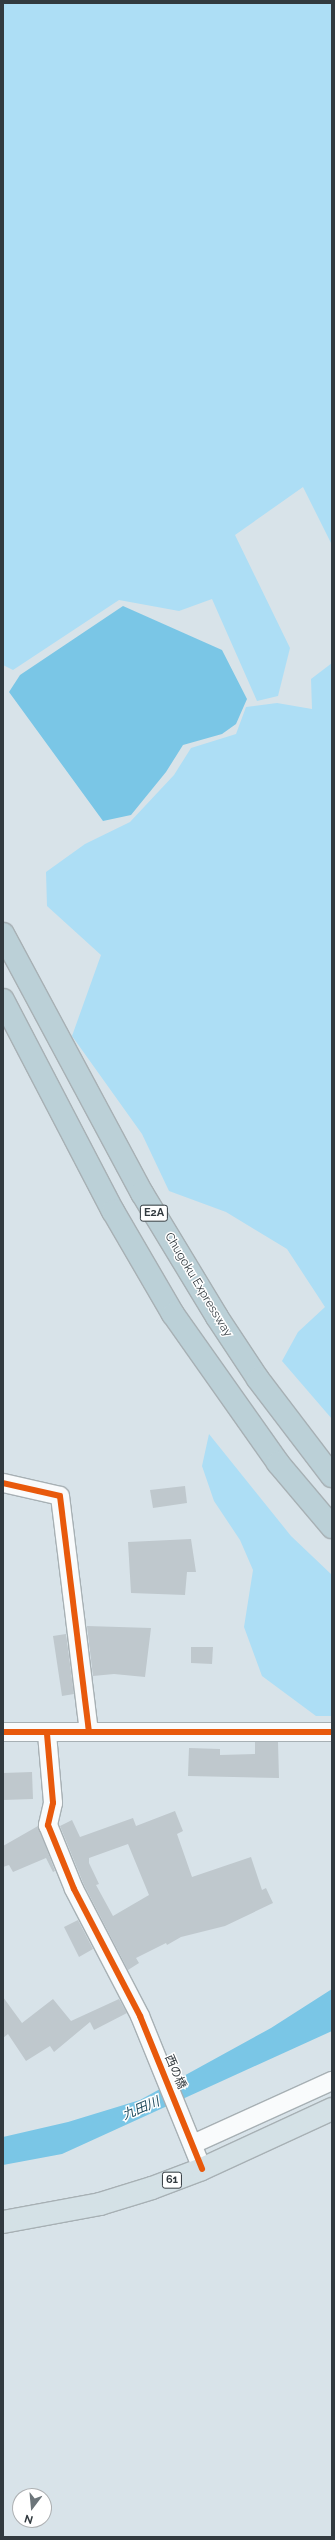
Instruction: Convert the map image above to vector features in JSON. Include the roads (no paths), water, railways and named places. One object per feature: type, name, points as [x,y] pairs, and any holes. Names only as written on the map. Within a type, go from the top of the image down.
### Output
[{"type":"highway","name":"Chugoku Expressway","points":[[3,934],[142,1193],[217,1318],[262,1386],[332,1476]]},
{"type":"highway","name":"E2A","points":[[3,1000],[113,1211],[173,1314],[278,1463],[332,1527]]},
{"type":"main road","name":"61","points":[[3,2222],[100,2204],[202,2169],[332,2109]]},
{"type":"street","points":[[3,1483],[60,1496],[89,1731]]},
{"type":"street","points":[[3,1732],[47,1734],[89,1731],[332,1732]]},
{"type":"street","name":"西の橋","points":[[47,1734],[53,1803],[48,1825],[74,1889],[140,2016],[192,2140],[202,2169]]},
{"type":"street","points":[[192,2140],[332,2081]]},
{"type":"water","points":[[123,606],[222,650],[247,699],[236,724],[222,734],[183,745],[166,772],[131,815],[103,821],[9,692],[20,675]]},
{"type":"water","name":"九田川","points":[[332,1989],[332,2031],[62,2154],[3,2165],[3,2137],[68,2122],[140,2100],[271,2028]]}]
